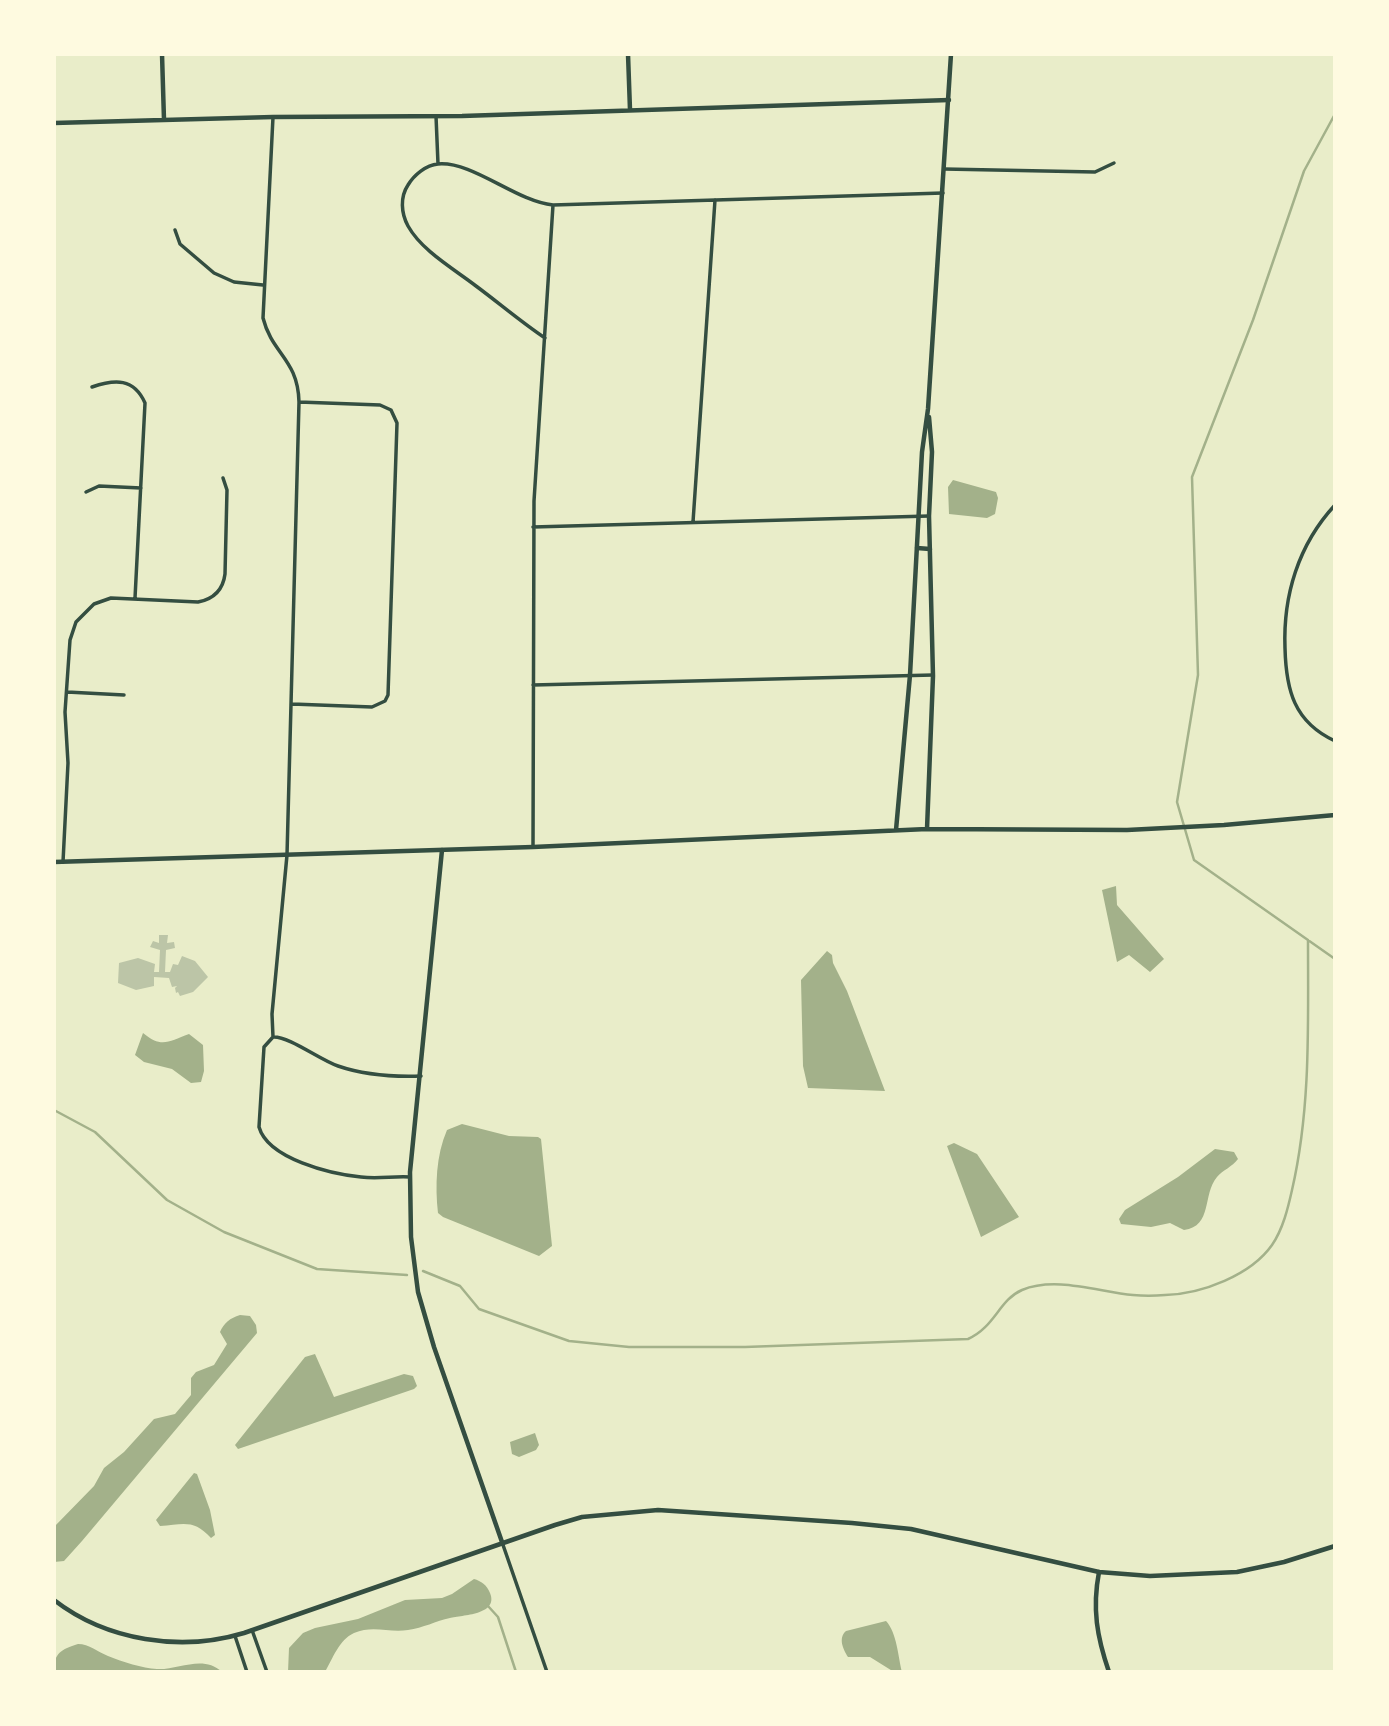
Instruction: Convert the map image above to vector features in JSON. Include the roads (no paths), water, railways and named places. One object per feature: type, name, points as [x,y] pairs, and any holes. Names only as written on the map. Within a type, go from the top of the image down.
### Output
[{"type":"main road","points":[[162,54],[164,120]]},
{"type":"main road","points":[[628,54],[630,110]]},
{"type":"main road","points":[[896,831],[910,675],[922,452],[928,409],[951,54]]},
{"type":"main road","points":[[54,123],[436,116],[948,100]]},
{"type":"main road","points":[[927,829],[933,676],[929,516],[932,452],[928,409]]},
{"type":"main road","points":[[917,548],[930,549]]},
{"type":"main road","points":[[54,862],[533,847],[927,829],[1127,830],[1335,816]]},
{"type":"main road","points":[[442,850],[411,1177],[411,1237],[418,1292],[502,1542]]},
{"type":"main road","points":[[54,1600],[85,1619],[119,1633],[146,1640],[188,1642],[235,1636],[502,1542],[582,1517],[658,1510],[911,1529],[1099,1572],[1150,1576],[1237,1572],[1284,1562],[1335,1546]]},
{"type":"main road","points":[[1099,1572],[1094,1599],[1096,1628],[1110,1672]]},
{"type":"street","points":[[436,116],[438,164]]},
{"type":"street","points":[[273,117],[263,285],[265,327],[296,374],[299,402],[287,855],[272,1014],[273,1037],[264,1048],[259,1126],[263,1139],[268,1144],[308,1165],[362,1177],[411,1177]]},
{"type":"street","points":[[944,169],[1095,172],[1114,163]]},
{"type":"street","points":[[545,338],[433,252],[410,229],[402,210],[403,194],[418,174],[438,164],[450,164],[535,202],[554,205],[943,193]]},
{"type":"street","points":[[693,522],[715,200]]},
{"type":"street","points":[[533,847],[533,527],[554,205]]},
{"type":"street","points":[[175,230],[180,244],[214,273],[234,282],[263,285]]},
{"type":"street","points":[[92,387],[106,382],[119,382],[137,389],[146,412],[135,598]]},
{"type":"street","points":[[292,704],[372,707],[385,701],[390,688],[397,423],[394,414],[386,406],[299,402]]},
{"type":"street","points":[[63,862],[68,763],[65,723],[70,640],[81,615],[102,600],[135,598],[198,602],[218,593],[225,580],[227,547],[228,490],[223,478]]},
{"type":"street","points":[[86,492],[99,486],[141,488]]},
{"type":"street","points":[[1334,506],[1306,547],[1292,582],[1286,611],[1288,686],[1305,720],[1335,741]]},
{"type":"street","points":[[533,527],[919,514],[929,516]]},
{"type":"street","points":[[533,685],[933,676]]},
{"type":"street","points":[[67,692],[124,695]]},
{"type":"street","points":[[273,1037],[287,1039],[311,1055],[347,1069],[393,1076],[421,1076]]},
{"type":"street","points":[[502,1542],[547,1672]]},
{"type":"street","points":[[252,1630],[267,1672]]},
{"type":"street","points":[[235,1636],[247,1672]]},
{"type":"waterway","points":[[1335,114],[1304,171],[1253,320],[1192,477],[1198,675],[1177,802],[1194,860],[1335,959]]},
{"type":"waterway","points":[[423,1271],[460,1286],[479,1309],[569,1341],[629,1347],[745,1347],[968,1339],[985,1328],[1014,1294],[1035,1286],[1078,1286],[1149,1296],[1179,1294],[1210,1287],[1239,1274],[1263,1256],[1276,1239],[1287,1211],[1303,1128],[1308,1034],[1308,940]]},
{"type":"waterway","points":[[54,1110],[95,1132],[167,1200],[224,1232],[317,1269],[407,1275]]},
{"type":"waterway","points":[[488,1606],[498,1617],[516,1672]]}]
